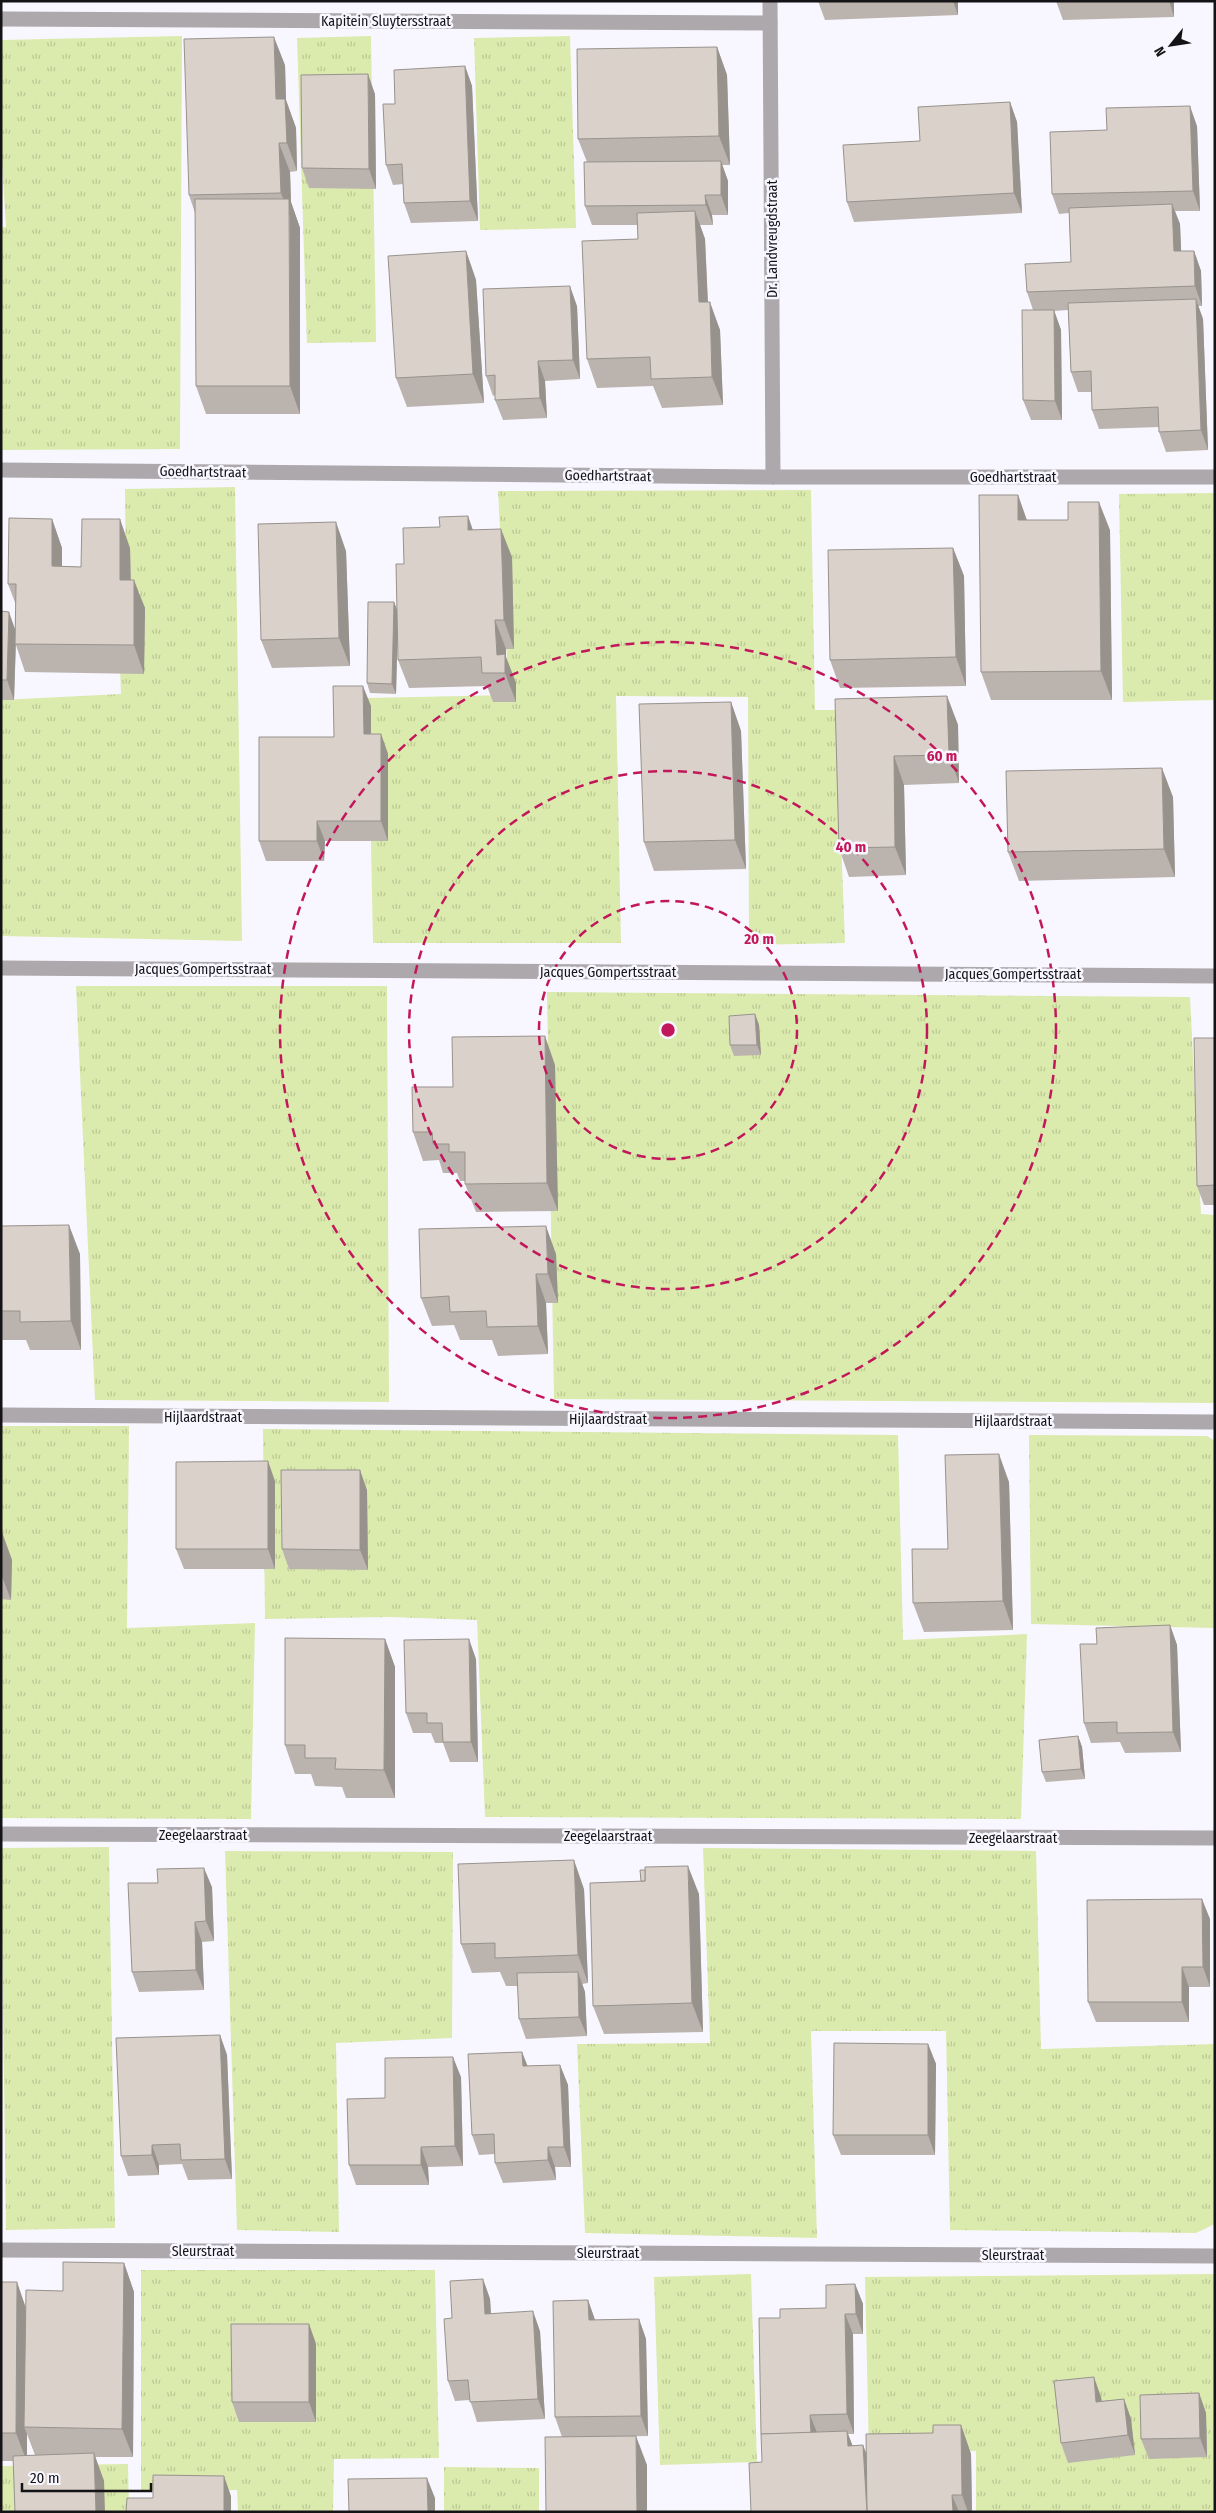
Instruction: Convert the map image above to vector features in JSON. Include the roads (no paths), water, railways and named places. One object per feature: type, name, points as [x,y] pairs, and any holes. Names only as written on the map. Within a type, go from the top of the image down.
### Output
[{"type":"street","name":"Dr. Landvreugdstraat","points":[[770,1],[773,477]]},
{"type":"street","name":"Kapitein Sluytersstraat","points":[[1,19],[770,23]]},
{"type":"street","name":"Goedhartstraat","points":[[1,470],[773,477],[1215,477]]},
{"type":"street","name":"Jacques Gompertsstraat","points":[[1,968],[1215,976]]},
{"type":"street","name":"Hijlaardstraat","points":[[1,1415],[1215,1422]]},
{"type":"street","name":"Zeegelaarstraat","points":[[1,1834],[1215,1838]]},
{"type":"street","name":"Sleurstraat","points":[[1,2250],[1215,2256]]}]
